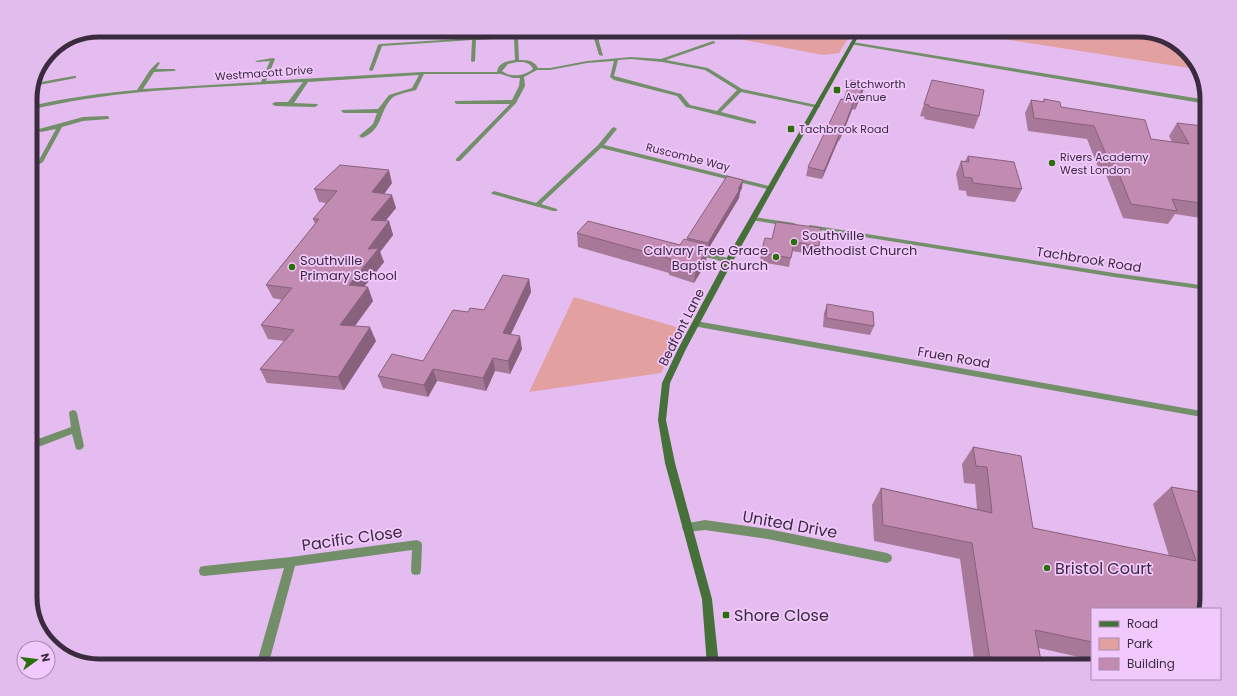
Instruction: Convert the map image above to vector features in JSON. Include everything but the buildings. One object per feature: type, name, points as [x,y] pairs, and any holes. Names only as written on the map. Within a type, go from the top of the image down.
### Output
[{"type":"main road","name":"Bedfont Lane","points":[[712,659],[707,599],[670,463],[662,420],[666,383],[682,349],[729,261],[856,37]]},
{"type":"street","points":[[371,70],[380,45],[516,37],[517,61]]},
{"type":"street","points":[[595,37],[601,54]]},
{"type":"street","points":[[473,61],[474,40]]},
{"type":"street","points":[[662,61],[713,42]]},
{"type":"street","points":[[852,43],[1200,101]]},
{"type":"street","points":[[458,160],[514,102],[522,86],[522,76],[531,74],[536,69],[550,69],[587,62],[630,58],[662,61],[706,69],[740,90],[818,106]]},
{"type":"street","points":[[616,59],[617,66],[612,74],[612,77],[679,95],[688,106],[754,122]]},
{"type":"street","points":[[257,61],[274,60],[263,83]]},
{"type":"street","points":[[502,73],[500,71],[502,65],[517,61],[531,63],[536,69]]},
{"type":"street","points":[[139,91],[158,64]]},
{"type":"street","points":[[152,71],[174,70]]},
{"type":"street","points":[[362,136],[376,126],[380,111],[391,96],[414,89],[422,73]]},
{"type":"street","name":"Westmacott Drive","points":[[37,106],[96,94],[422,73],[502,73],[510,76],[522,76]]},
{"type":"street","points":[[39,84],[74,77]]},
{"type":"street","points":[[290,104],[306,81]]},
{"type":"street","points":[[717,114],[740,90]]},
{"type":"street","points":[[457,102],[514,102]]},
{"type":"street","points":[[275,104],[315,105]]},
{"type":"street","points":[[344,111],[380,111]]},
{"type":"street","points":[[41,130],[83,119],[107,118]]},
{"type":"street","points":[[37,163],[41,161],[60,126]]},
{"type":"street","points":[[537,205],[600,146],[614,128]]},
{"type":"street","name":"Ruscombe Way","points":[[600,146],[771,188]]},
{"type":"street","points":[[494,193],[555,210]]},
{"type":"street","name":"Tachbrook Road","points":[[754,219],[1200,287]]},
{"type":"street","points":[[693,251],[729,261]]},
{"type":"street","name":"Fruen Road","points":[[696,324],[1200,414]]},
{"type":"street","points":[[73,413],[79,446]]},
{"type":"street","points":[[37,443],[75,429]]},
{"type":"street","name":"United Drive","points":[[687,527],[705,525],[768,534],[887,558]]},
{"type":"street","name":"Pacific Close","points":[[204,571],[291,562],[417,545],[416,570]]},
{"type":"street","name":"Pacific Close","points":[[264,659],[291,562]]},
{"type":"green space","points":[[434,37],[468,37],[433,39]]},
{"type":"green space","points":[[729,37],[849,37],[839,53],[823,55]]},
{"type":"green space","points":[[990,37],[1138,37],[1154,39],[1169,45],[1176,50],[1187,61],[1189,68]]},
{"type":"green space","points":[[574,297],[683,329],[661,373],[529,392]]},
{"type":"place","name":"Letchworth Avenue","points":[[837,90]]},
{"type":"place","name":"Tachbrook Road","points":[[791,129]]},
{"type":"place","name":"Rivers Academy West London","points":[[1052,163]]},
{"type":"place","name":"Southville Methodist Church","points":[[794,242]]},
{"type":"place","name":"Calvary Free Grace Baptist Church","points":[[776,257]]},
{"type":"place","name":"Southville Primary School","points":[[292,267]]},
{"type":"place","name":"Bristol Court","points":[[1047,568]]},
{"type":"place","name":"Shore Close","points":[[726,615]]}]
